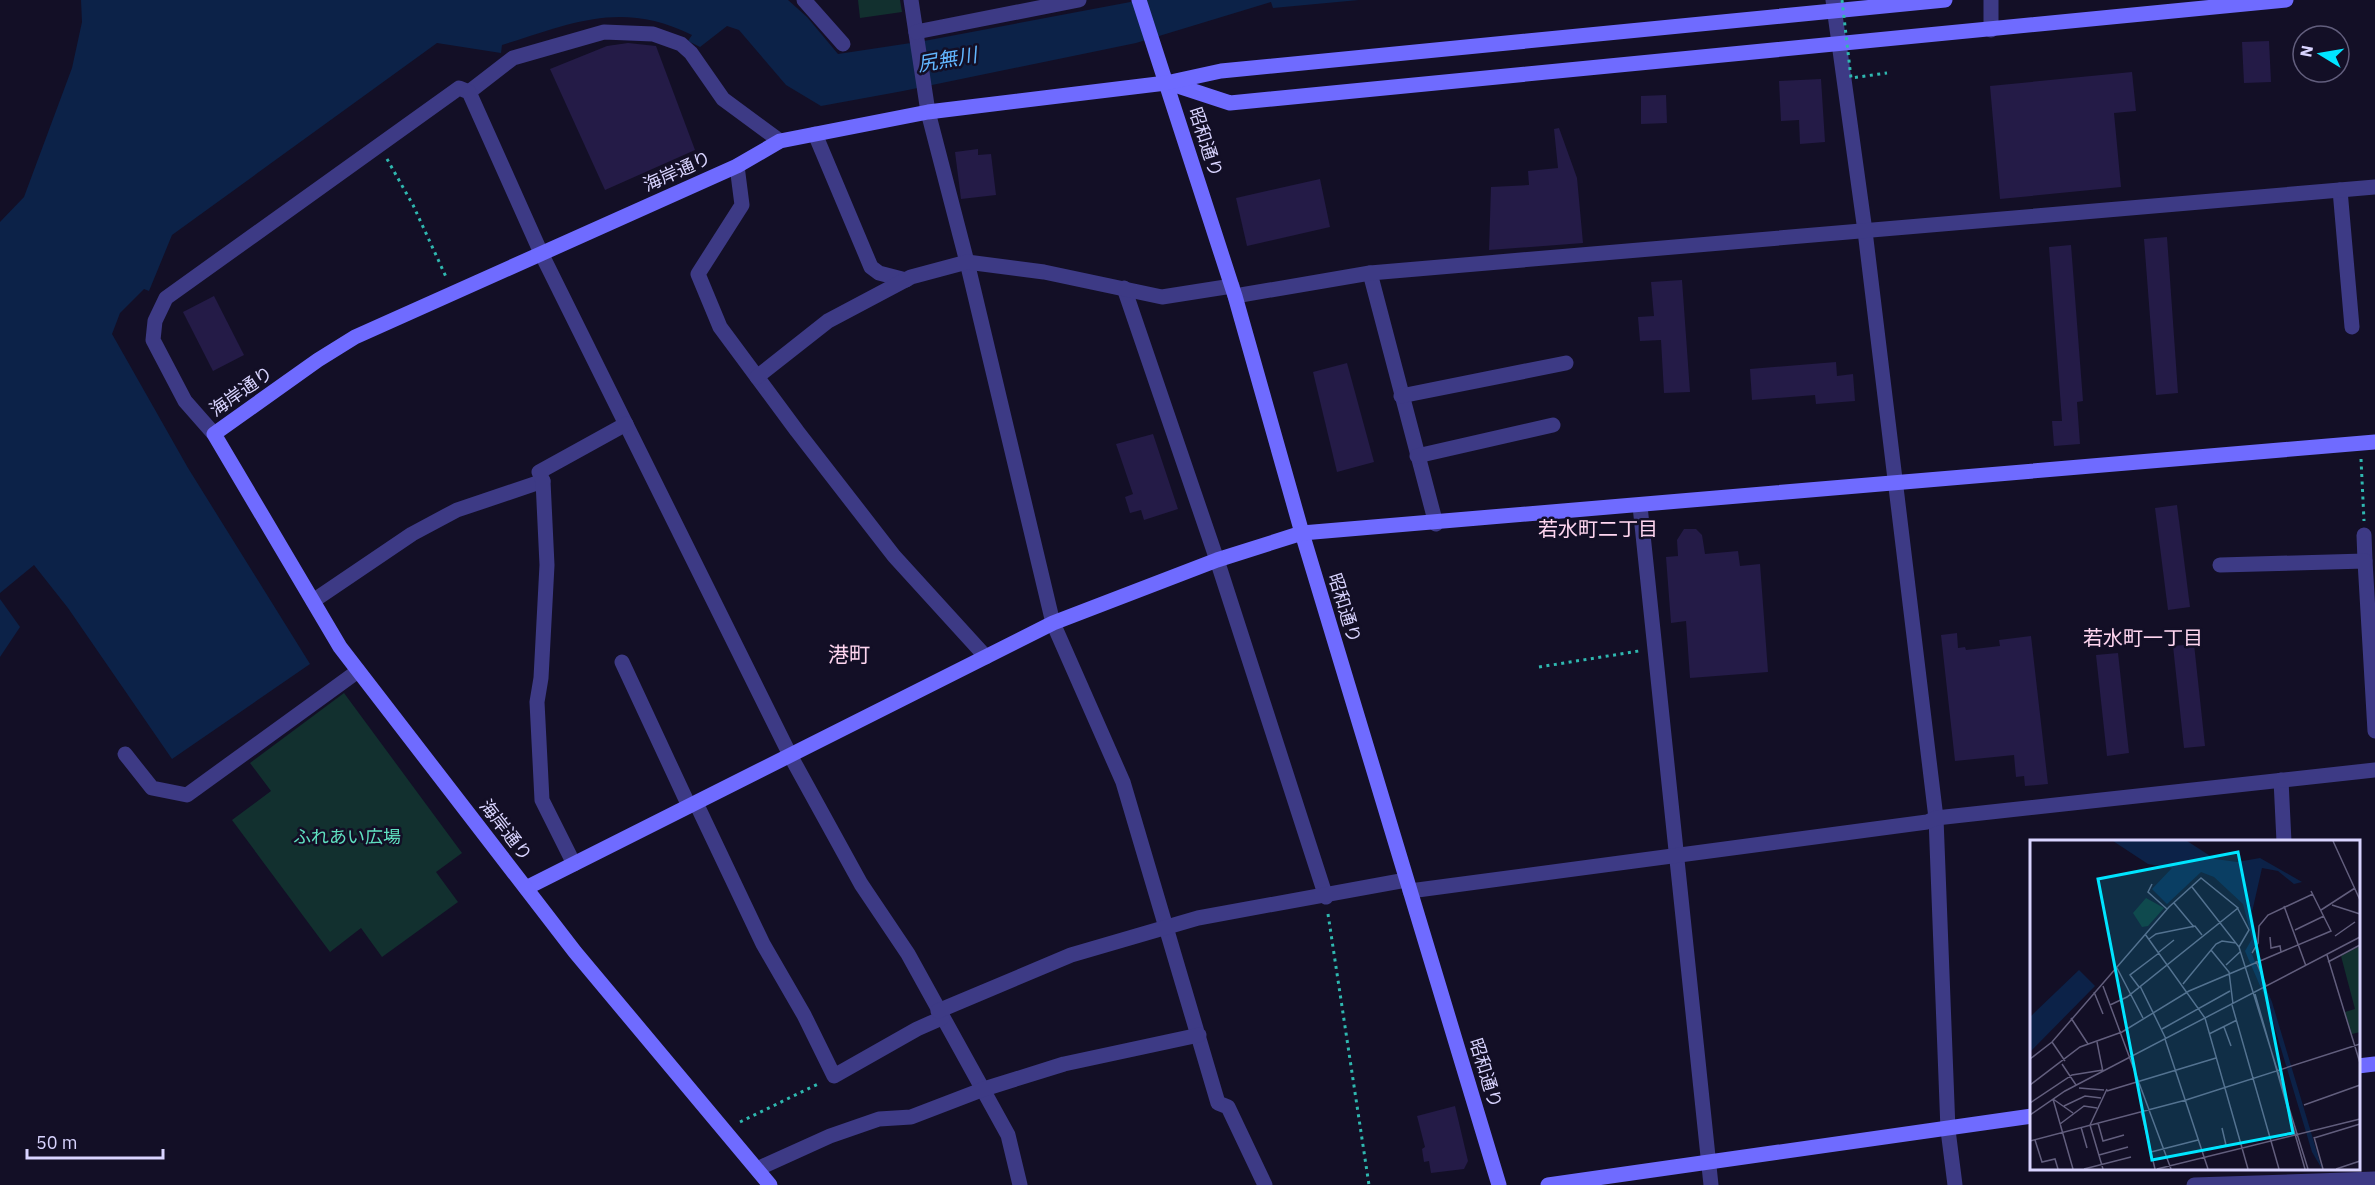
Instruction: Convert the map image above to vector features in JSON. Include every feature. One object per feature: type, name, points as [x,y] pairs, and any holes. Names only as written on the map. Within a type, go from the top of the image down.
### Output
[{"type":"street","points":[[804,0],[843,44]]},
{"type":"street","points":[[911,0],[928,112],[967,262],[1053,623],[1123,782],[1218,1103],[1228,1107],[1265,1185]]},
{"type":"street","points":[[916,36],[1079,0]]},
{"type":"street","name":"昭和通り","points":[[1138,0],[1233,291],[1302,533],[1499,1185]]},
{"type":"street","name":"海岸通り","points":[[771,1185],[575,952],[340,647],[214,434],[318,360],[355,337],[737,166],[780,141],[928,112],[1166,83],[1221,71],[1836,4],[1945,0]]},
{"type":"street","points":[[1991,0],[1991,30]]},
{"type":"street","points":[[1166,83],[1230,103],[2286,0]]},
{"type":"street","points":[[1836,4],[1838,42],[1864,231],[1936,818],[1948,1130],[1955,1185]]},
{"type":"street","points":[[469,92],[513,58],[604,32],[653,34],[681,44],[691,53],[723,99],[780,141]]},
{"type":"street","points":[[214,434],[185,401],[153,340],[155,321],[166,298],[459,88],[469,92],[541,253],[790,755],[861,884],[908,954],[940,1015],[984,1089],[1008,1135],[1020,1185]]},
{"type":"street","points":[[815,135],[871,267],[879,273],[906,280]]},
{"type":"street","points":[[737,166],[742,205],[698,274],[720,327],[894,556],[986,657]]},
{"type":"street","points":[[757,377],[828,321],[906,280],[967,262],[1044,272],[1162,297],[1233,291],[1370,273],[2375,187]]},
{"type":"street","points":[[2340,190],[2352,327]]},
{"type":"street","points":[[1370,273],[1436,524]]},
{"type":"street","points":[[1124,288],[1217,560],[1326,897]]},
{"type":"street","points":[[1401,396],[1566,363]]},
{"type":"street","points":[[574,864],[542,800],[537,702],[541,678],[547,565],[543,481],[539,472],[626,424]]},
{"type":"street","points":[[1417,456],[1553,425]]},
{"type":"street","points":[[526,888],[1053,623],[1217,560],[1302,533],[1436,524],[2367,443]]},
{"type":"street","points":[[313,601],[412,534],[457,510],[543,481]]},
{"type":"street","points":[[1640,506],[1674,855],[1711,1185]]},
{"type":"street","points":[[2364,535],[2375,731]]},
{"type":"street","points":[[2220,565],[2365,561]]},
{"type":"street","points":[[621,662],[763,944],[804,1015],[834,1076],[940,1015],[1071,955],[1198,918],[1326,897],[1674,855],[1927,822],[1936,818],[2375,770]]},
{"type":"street","points":[[125,754],[152,788],[187,795],[358,671]]},
{"type":"street","points":[[2280,780],[2284,840]]},
{"type":"street","points":[[758,1169],[830,1136],[879,1119],[911,1117],[984,1089],[1064,1064],[1199,1035]]},
{"type":"street","points":[[2360,1065],[2375,1064]]},
{"type":"street","points":[[1548,1185],[1948,1130],[2030,1116]]},
{"type":"street","points":[[2194,1185],[2307,1176],[2375,1179]]},
{"type":"path","points":[[1836,4],[1851,78],[1887,73]]},
{"type":"path","points":[[379,144],[413,205],[454,293]]},
{"type":"path","points":[[2364,535],[2367,443]]},
{"type":"path","points":[[1539,667],[1655,648]]},
{"type":"path","points":[[1326,897],[1369,1185]]},
{"type":"path","points":[[725,1130],[834,1076]]},
{"type":"green space","points":[[858,0],[900,0],[902,12],[860,18]]},
{"type":"green space","name":"ふれあい広場","points":[[344,693],[462,853],[436,872],[458,902],[382,957],[361,928],[330,952],[232,820],[271,791],[250,763]]},
{"type":"water","name":"尻無川","points":[[81,0],[788,0],[807,17],[838,54],[924,41],[1141,0],[1359,0],[1273,8],[1271,2],[1136,43],[821,106],[786,85],[739,30],[727,26],[700,47],[688,41],[692,35],[666,24],[619,17],[597,19],[552,29],[502,45],[501,53],[437,43],[172,235],[149,291],[144,289],[120,313],[112,334],[188,468],[310,664],[172,759],[68,608],[34,565],[0,593],[0,222],[24,197],[72,68],[82,22]]},
{"type":"water","points":[[0,599],[20,627],[0,657]]},
{"type":"building","points":[[2269,41],[2271,82],[2244,83],[2242,42]]},
{"type":"building","points":[[628,43],[656,46],[695,150],[605,190],[550,69],[607,46]]},
{"type":"building","points":[[2132,72],[2136,111],[2114,113],[2121,187],[2000,199],[1990,86]]},
{"type":"building","points":[[1821,79],[1825,142],[1800,144],[1799,120],[1781,121],[1779,81]]},
{"type":"building","points":[[1666,95],[1667,123],[1641,124],[1641,96]]},
{"type":"building","points":[[1559,128],[1577,178],[1583,243],[1489,250],[1491,187],[1529,185],[1528,171],[1558,168],[1554,129]]},
{"type":"building","points":[[978,149],[978,155],[991,154],[996,195],[961,199],[955,152]]},
{"type":"building","points":[[1320,179],[1330,227],[1247,246],[1236,198]]},
{"type":"building","points":[[2167,237],[2178,393],[2156,395],[2144,239]]},
{"type":"building","points":[[2071,245],[2083,401],[2077,402],[2080,444],[2054,446],[2052,421],[2062,421],[2049,247]]},
{"type":"building","points":[[1682,280],[1690,392],[1664,393],[1661,340],[1640,341],[1638,317],[1654,316],[1651,282]]},
{"type":"building","points":[[214,296],[244,355],[213,371],[183,312]]},
{"type":"building","points":[[1836,362],[1837,376],[1853,374],[1855,401],[1816,404],[1815,395],[1752,400],[1750,369]]},
{"type":"building","points":[[1347,363],[1374,462],[1337,472],[1313,372]]},
{"type":"building","points":[[1153,434],[1178,509],[1144,520],[1141,510],[1130,513],[1125,497],[1133,494],[1116,444]]},
{"type":"building","points":[[2177,505],[2190,607],[2168,610],[2155,508]]},
{"type":"building","points":[[1684,529],[1696,529],[1702,535],[1705,554],[1738,551],[1740,566],[1760,564],[1768,672],[1690,678],[1686,621],[1671,623],[1666,557],[1678,556],[1677,540]]},
{"type":"building","points":[[1957,633],[1958,648],[1965,647],[1966,650],[2000,646],[1999,640],[2031,636],[2048,784],[2025,786],[2024,776],[2016,777],[2014,755],[1955,761],[1941,635]]},
{"type":"building","points":[[2194,644],[2205,746],[2184,748],[2173,646]]},
{"type":"building","points":[[2118,653],[2129,753],[2107,756],[2096,655]]},
{"type":"building","points":[[1455,1106],[1468,1161],[1464,1169],[1431,1173],[1429,1161],[1424,1162],[1422,1149],[1425,1147],[1417,1116]]},
{"type":"district","name":"若水町二丁目","points":[[1598,528]]},
{"type":"district","name":"若水町一丁目","points":[[2143,637]]},
{"type":"district","name":"港町","points":[[849,654]]}]
